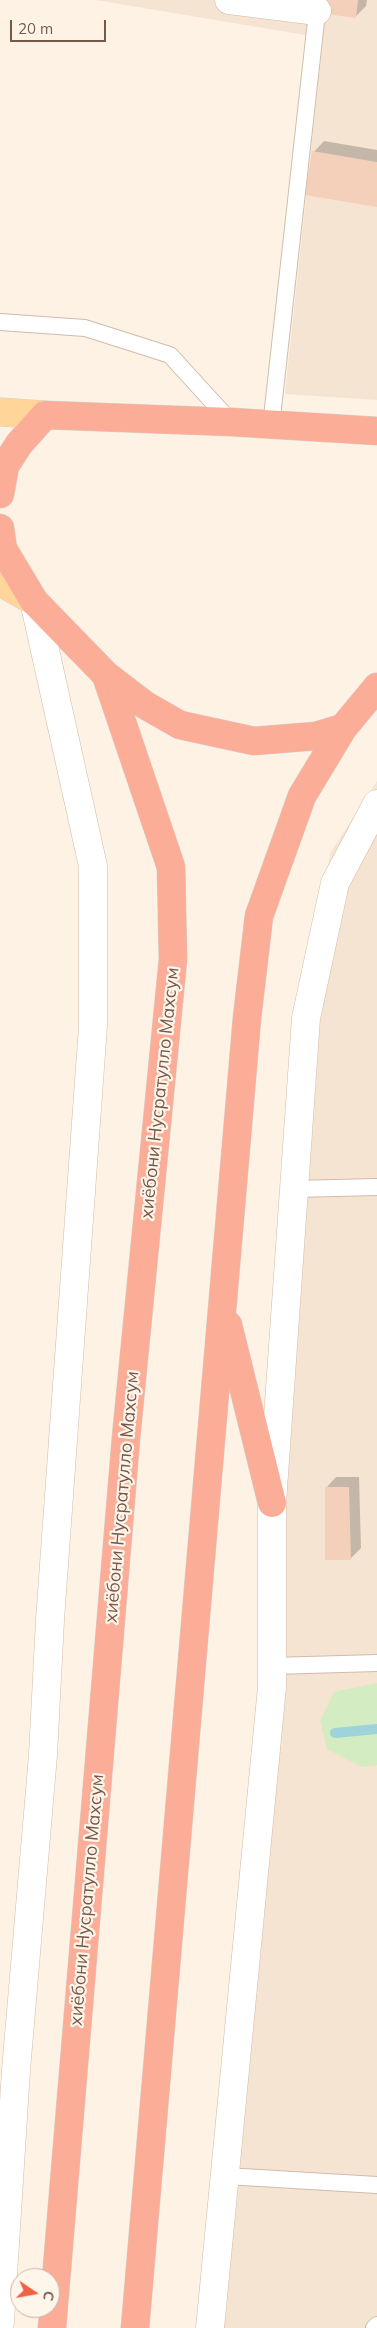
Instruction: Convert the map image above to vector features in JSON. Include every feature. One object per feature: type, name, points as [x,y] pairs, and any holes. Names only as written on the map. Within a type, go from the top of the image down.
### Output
[{"type":"highway","points":[[0,494],[5,466],[19,444],[45,415],[231,422],[271,426],[377,431]]},
{"type":"highway","points":[[0,528],[3,549],[34,601],[106,676],[145,705],[180,725],[254,741],[316,736],[343,728]]},
{"type":"highway","name":"хиёбони Нусратулло Махсум","points":[[52,2328],[126,1438],[173,958],[171,867],[106,676]]},
{"type":"highway","points":[[135,2328],[247,1018],[259,916],[302,796],[343,728],[377,687]]},
{"type":"highway","points":[[223,1302],[272,1504]]},
{"type":"main road","points":[[0,412],[45,415]]},
{"type":"main road","points":[[0,582],[34,601]]},
{"type":"street","points":[[229,0],[317,6]]},
{"type":"street","points":[[0,2322],[16,2070],[43,1755],[50,1620],[93,1026],[93,866],[34,601]]},
{"type":"street","points":[[210,2328],[272,1687],[272,1504],[306,1018],[335,883],[377,804]]},
{"type":"lane","points":[[271,426],[317,6]]},
{"type":"lane","points":[[0,322],[85,328],[170,355],[231,422]]},
{"type":"lane","points":[[293,1189],[377,1187]]},
{"type":"lane","points":[[272,1666],[377,1663]]},
{"type":"lane","points":[[226,2176],[377,2185]]},
{"type":"lane","points":[[374,2328],[377,2325]]},
{"type":"shaded area","points":[[96,0],[377,0],[377,400],[285,394],[323,38]]},
{"type":"shaded area","points":[[377,781],[377,2328],[223,2328],[282,1679],[262,1551],[298,1007],[331,852]]},
{"type":"green space","points":[[377,1683],[377,1765],[362,1767],[327,1749],[320,1721],[334,1692]]},
{"type":"building","points":[[321,0],[358,0],[356,18],[319,13]]},
{"type":"building","points":[[312,151],[377,162],[377,207],[305,195]]},
{"type":"building","points":[[325,1487],[349,1487],[351,1560],[325,1560]]},
{"type":"waterway","points":[[335,1733],[377,1729]]}]
